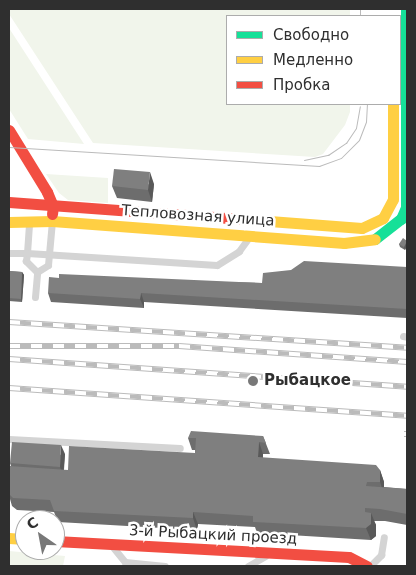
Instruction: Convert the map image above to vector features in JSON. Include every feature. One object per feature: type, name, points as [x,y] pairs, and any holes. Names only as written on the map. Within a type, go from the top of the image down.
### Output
[{"type":"street","name":"Тепловозная улица","points":[[9,222],[52,221],[344,243],[373,240],[384,234],[401,219],[406,207],[406,9]]},
{"type":"street","name":"Тепловозная улица","points":[[9,202],[348,229],[374,224],[390,210],[393,199],[393,105]]},
{"type":"street","points":[[9,130],[53,206],[52,221]]},
{"type":"street","name":"3-й Рыбацкий проезд","points":[[65,541],[268,554],[349,557],[369,566]]},
{"type":"lane","points":[[35,297],[38,272],[48,265],[52,221]]},
{"type":"lane","points":[[29,223],[26,261],[38,272]]},
{"type":"lane","points":[[9,253],[216,265],[239,251],[251,235]]},
{"type":"lane","points":[[9,439],[180,448]]},
{"type":"lane","points":[[369,566],[381,555],[384,537]]},
{"type":"lane","points":[[110,544],[125,562],[165,566]]},
{"type":"lane","points":[[248,566],[268,554]]},
{"type":"shaded area","points":[[9,9],[350,9],[350,15],[226,15],[226,105],[350,105],[350,112],[345,125],[323,154],[315,157],[93,143],[9,14]]},
{"type":"shaded area","points":[[9,28],[84,144],[28,139],[9,109]]},
{"type":"shaded area","points":[[46,174],[108,178],[108,203],[68,200],[59,193]]},
{"type":"shaded area","points":[[9,551],[15,552],[15,560],[64,560],[63,566],[9,566]]},
{"type":"building","points":[[114,169],[150,172],[148,190],[112,186]]},
{"type":"building","points":[[403,238],[407,241],[404,247],[399,244]]},
{"type":"building","points":[[304,261],[407,267],[407,309],[141,293],[140,299],[48,293],[49,277],[59,278],[59,274],[262,283],[263,273],[291,270]]},
{"type":"building","points":[[9,271],[22,272],[21,299],[9,298]]},
{"type":"building","points":[[191,431],[263,436],[266,443],[259,442],[258,457],[376,465],[380,470],[380,482],[367,482],[366,486],[407,489],[407,514],[365,508],[365,512],[371,513],[371,524],[366,528],[253,522],[253,516],[193,512],[193,518],[65,512],[65,510],[54,510],[50,500],[13,498],[9,494],[9,466],[68,470],[69,446],[195,453],[196,438],[188,438]]},
{"type":"building","points":[[12,442],[61,445],[60,467],[10,463]]},
{"type":"tram line","points":[[360,9],[360,15]]},
{"type":"tram line","points":[[9,147],[319,166],[341,158],[359,140],[366,122],[367,105]]},
{"type":"tram line","points":[[304,160],[328,155],[346,143],[356,128],[360,106]]},
{"type":"railway","points":[[9,322],[407,348]]},
{"type":"railway","points":[[9,346],[179,346],[407,362]]},
{"type":"railway","points":[[9,359],[407,387]]},
{"type":"railway","points":[[9,388],[407,416]]},
{"type":"traffic: fast","points":[[375,239],[401,219],[406,207],[406,9]]},
{"type":"traffic: slow","points":[[256,220],[362,228],[383,218],[393,199],[393,105]]},
{"type":"traffic: slow","points":[[9,222],[52,221],[344,243],[375,239]]},
{"type":"traffic: slow","points":[[9,538],[15,538]]},
{"type":"traffic: jam","points":[[9,130],[47,192],[53,206],[52,214]]},
{"type":"traffic: jam","points":[[9,202],[256,220]]},
{"type":"traffic: jam","points":[[65,542],[349,557],[367,566]]},
{"type":"place","name":"Рыбацкое","points":[[253,381]]}]
